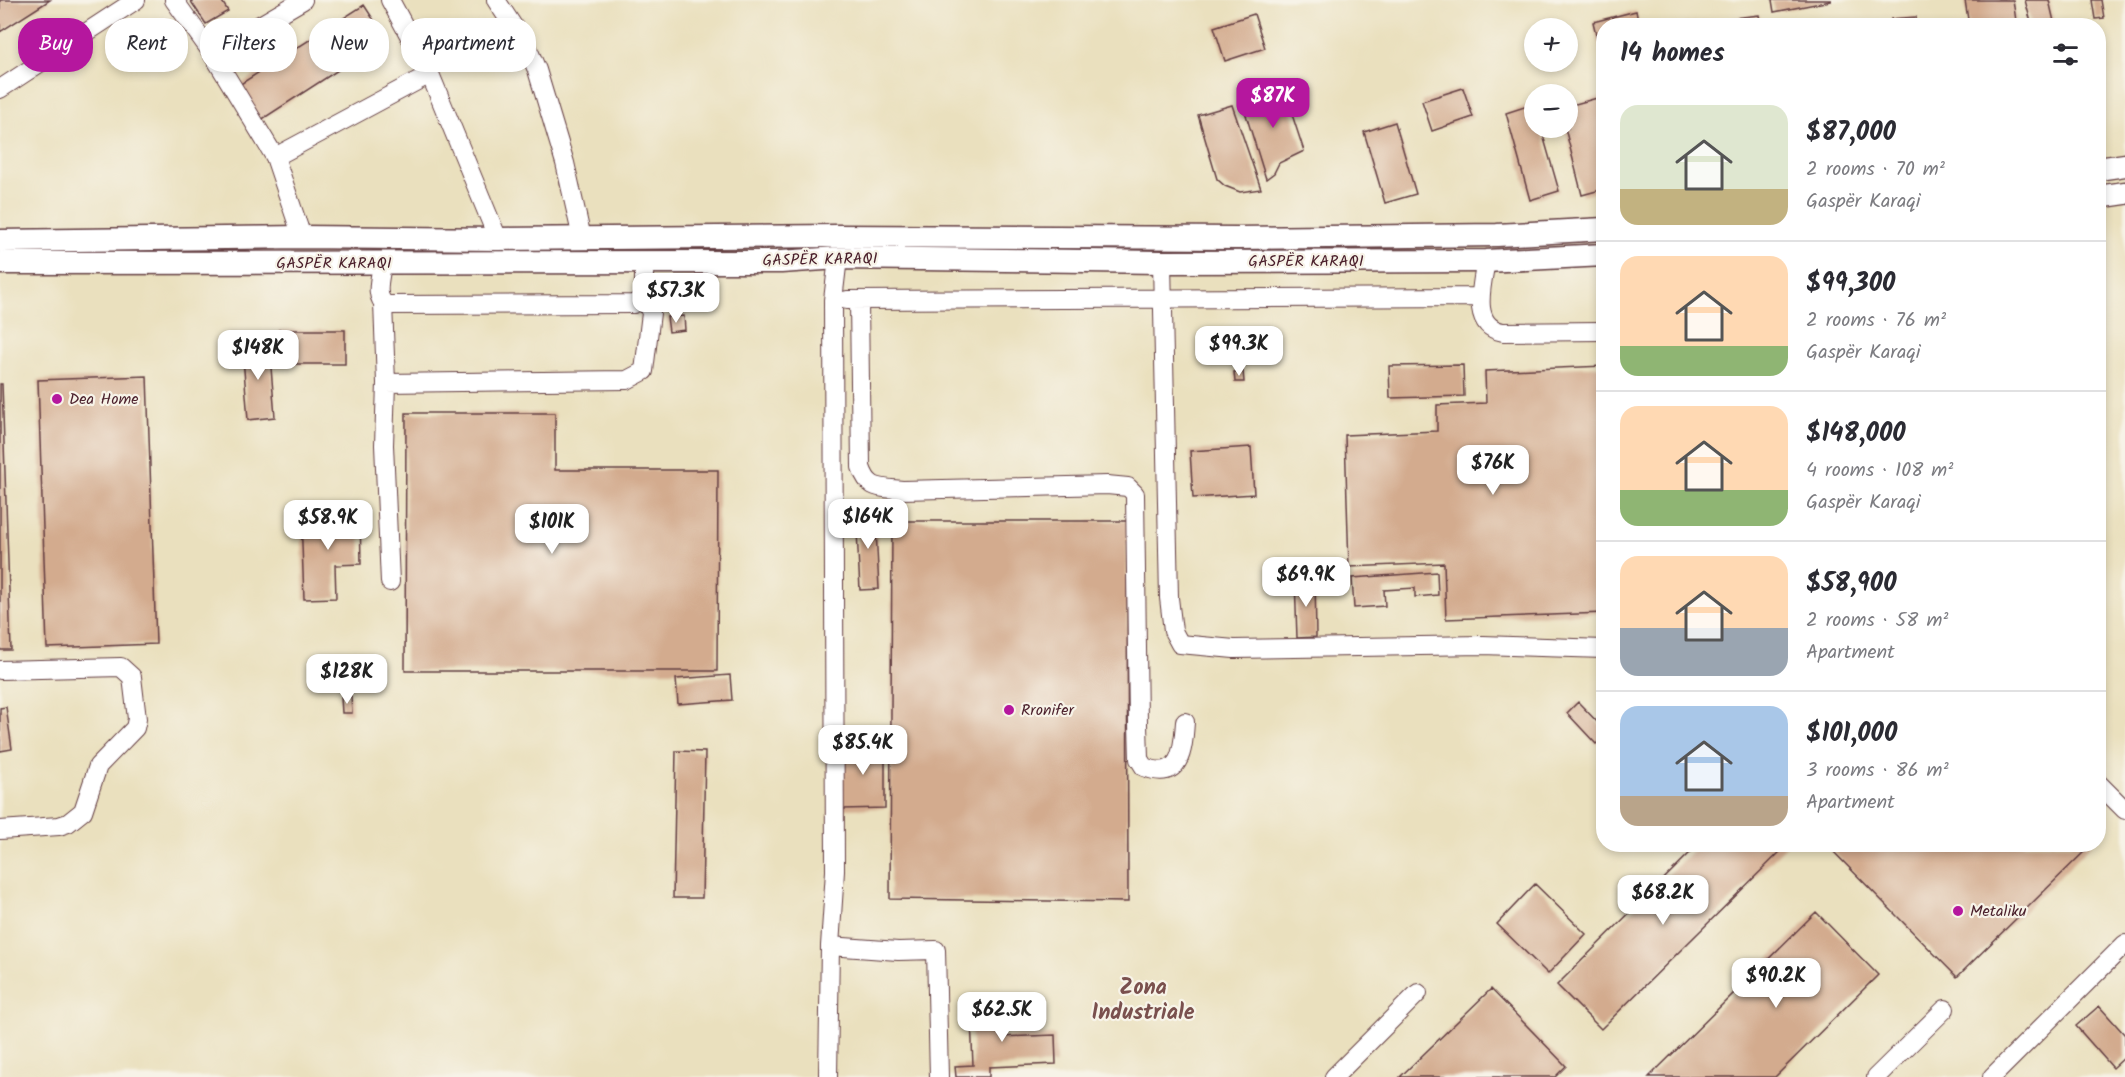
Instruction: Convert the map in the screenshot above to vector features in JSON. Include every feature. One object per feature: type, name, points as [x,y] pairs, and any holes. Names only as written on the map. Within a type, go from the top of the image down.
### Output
[{"type":"main road","points":[[2106,168],[2125,165]]},
{"type":"main road","points":[[2106,196],[2125,193]]},
{"type":"main road","name":"GASPËR KARAQI","points":[[0,241],[302,237],[1260,238],[1486,236],[1596,229]]},
{"type":"main road","name":"GASPËR KARAQI","points":[[0,263],[781,262],[838,258],[1162,262],[1486,261],[1596,255]]},
{"type":"street","points":[[0,89],[136,0]]},
{"type":"street","points":[[174,0],[200,36]]},
{"type":"street","points":[[272,18],[303,0]]},
{"type":"street","points":[[390,0],[430,74],[498,239]]},
{"type":"street","points":[[496,0],[528,49],[537,70],[565,163],[582,238]]},
{"type":"street","points":[[224,72],[275,157],[302,237]]},
{"type":"street","points":[[275,157],[430,74]]},
{"type":"street","points":[[828,1077],[830,946],[835,871],[833,300],[838,258]]},
{"type":"street","points":[[387,383],[627,380],[644,371],[651,313],[644,296],[644,261]]},
{"type":"street","points":[[1486,261],[1480,297],[1482,315],[1485,321],[1496,330],[1596,331]]},
{"type":"street","points":[[1162,262],[1169,598],[1173,631],[1180,644],[1234,649],[1483,645],[1596,648]]},
{"type":"street","points":[[382,263],[378,295],[382,303],[387,383],[384,445],[390,582]]},
{"type":"street","points":[[382,303],[391,306],[633,304],[642,300],[644,296]]},
{"type":"street","points":[[833,300],[1480,297]]},
{"type":"street","points":[[859,300],[861,467],[866,480],[873,486],[902,490],[1107,485],[1128,487],[1135,494],[1137,724],[1139,759],[1144,767],[1162,772],[1169,771],[1177,763],[1184,741],[1185,722]]},
{"type":"street","points":[[0,670],[121,667],[132,677],[137,719],[135,728],[98,766],[87,802],[76,818],[59,826],[0,830]]},
{"type":"street","points":[[2106,791],[2125,810]]},
{"type":"street","points":[[1992,1077],[2125,944]]},
{"type":"street","points":[[830,946],[898,951],[936,950],[939,1077]]},
{"type":"street","points":[[1334,1077],[1418,993]]},
{"type":"street","points":[[1876,1077],[1945,1009]]},
{"type":"building","points":[[0,0],[50,0],[22,18],[18,18],[18,20],[0,32]]},
{"type":"building","points":[[190,0],[221,0],[228,11],[216,18],[202,18]]},
{"type":"building","points":[[1772,0],[1831,0],[1831,1],[1774,12]]},
{"type":"building","points":[[1965,0],[2013,0],[2016,18],[1968,18]]},
{"type":"building","points":[[2025,0],[2049,0],[2053,18],[2030,18]]},
{"type":"building","points":[[2092,0],[2101,0],[2104,18],[2095,18]]},
{"type":"building","points":[[364,5],[372,18],[344,18]]},
{"type":"building","points":[[1636,11],[1637,18],[1609,18]]},
{"type":"building","points":[[1254,14],[1265,48],[1225,61],[1214,27]]},
{"type":"building","points":[[1759,15],[1760,18],[1734,18]]},
{"type":"building","points":[[309,40],[309,72],[335,72],[261,120],[239,85],[259,72],[297,72],[297,48]]},
{"type":"building","points":[[1283,87],[1304,151],[1279,163],[1274,173],[1266,179],[1242,102]]},
{"type":"building","points":[[1463,88],[1473,117],[1432,131],[1422,101]]},
{"type":"building","points":[[1596,98],[1596,191],[1582,195],[1568,138],[1578,138],[1578,103]]},
{"type":"building","points":[[1232,105],[1261,189],[1240,192],[1225,186],[1217,179],[1198,115]]},
{"type":"building","points":[[1524,107],[1524,138],[1544,138],[1559,191],[1530,200],[1506,113]]},
{"type":"building","points":[[1395,122],[1416,194],[1385,203],[1364,132]]},
{"type":"building","points":[[684,316],[685,330],[669,332],[667,317]]},
{"type":"building","points":[[279,330],[345,330],[345,364],[279,364]]},
{"type":"building","points":[[269,343],[275,417],[248,420],[242,345]]},
{"type":"building","points":[[1463,365],[1464,396],[1390,398],[1389,366]]},
{"type":"building","points":[[1596,366],[1596,613],[1446,619],[1444,563],[1349,567],[1345,435],[1437,431],[1437,405],[1486,403],[1485,371]]},
{"type":"building","points":[[1243,371],[1244,382],[1235,382],[1234,372]]},
{"type":"building","points":[[147,376],[156,644],[47,648],[38,380]]},
{"type":"building","points":[[0,384],[2,384],[11,650],[0,650]]},
{"type":"building","points":[[406,413],[555,413],[555,470],[718,470],[717,671],[405,671]]},
{"type":"building","points":[[1251,447],[1254,494],[1193,498],[1190,451]]},
{"type":"building","points":[[875,510],[879,589],[860,590],[856,511]]},
{"type":"building","points":[[360,514],[361,564],[335,565],[336,598],[304,599],[301,516]]},
{"type":"building","name":"Rronifer","points":[[892,521],[1127,521],[1128,902],[890,899]]},
{"type":"building","points":[[1437,572],[1438,595],[1415,597],[1415,588],[1384,590],[1385,606],[1354,608],[1352,578]]},
{"type":"building","points":[[1295,578],[1315,578],[1316,637],[1297,638]]},
{"type":"building","points":[[730,675],[732,700],[678,704],[676,679]]},
{"type":"building","points":[[351,696],[352,713],[342,713],[341,697]]},
{"type":"building","points":[[1578,702],[1596,721],[1596,744],[1567,713]]},
{"type":"building","points":[[6,707],[12,749],[0,751],[0,708]]},
{"type":"building","points":[[840,744],[885,745],[885,808],[842,809]]},
{"type":"building","points":[[676,751],[705,752],[702,898],[673,898]]},
{"type":"building","points":[[1691,852],[1780,852],[1601,1029],[1557,985]]},
{"type":"building","name":"Metaliku","points":[[1834,852],[2084,852],[1957,977]]},
{"type":"building","points":[[1535,884],[1586,934],[1548,974],[1497,924]]},
{"type":"building","points":[[1816,912],[1878,975],[1775,1077],[1649,1077]]},
{"type":"building","points":[[1491,989],[1566,1066],[1555,1077],[1400,1077]]},
{"type":"building","points":[[998,996],[1000,1037],[1055,1035],[1056,1064],[989,1067],[989,1077],[956,1077],[955,1066],[973,1065],[970,997]]},
{"type":"building","points":[[2099,1006],[2125,1035],[2125,1057],[2113,1068],[2076,1026]]},
{"type":"place","name":"Dea Home","points":[[57,399]]},
{"type":"place","name":"Rronifer","points":[[1009,710]]},
{"type":"place","name":"Metaliku","points":[[1958,911]]},
{"type":"district","name":"Zona Industriale","points":[[1143,1000]]}]
